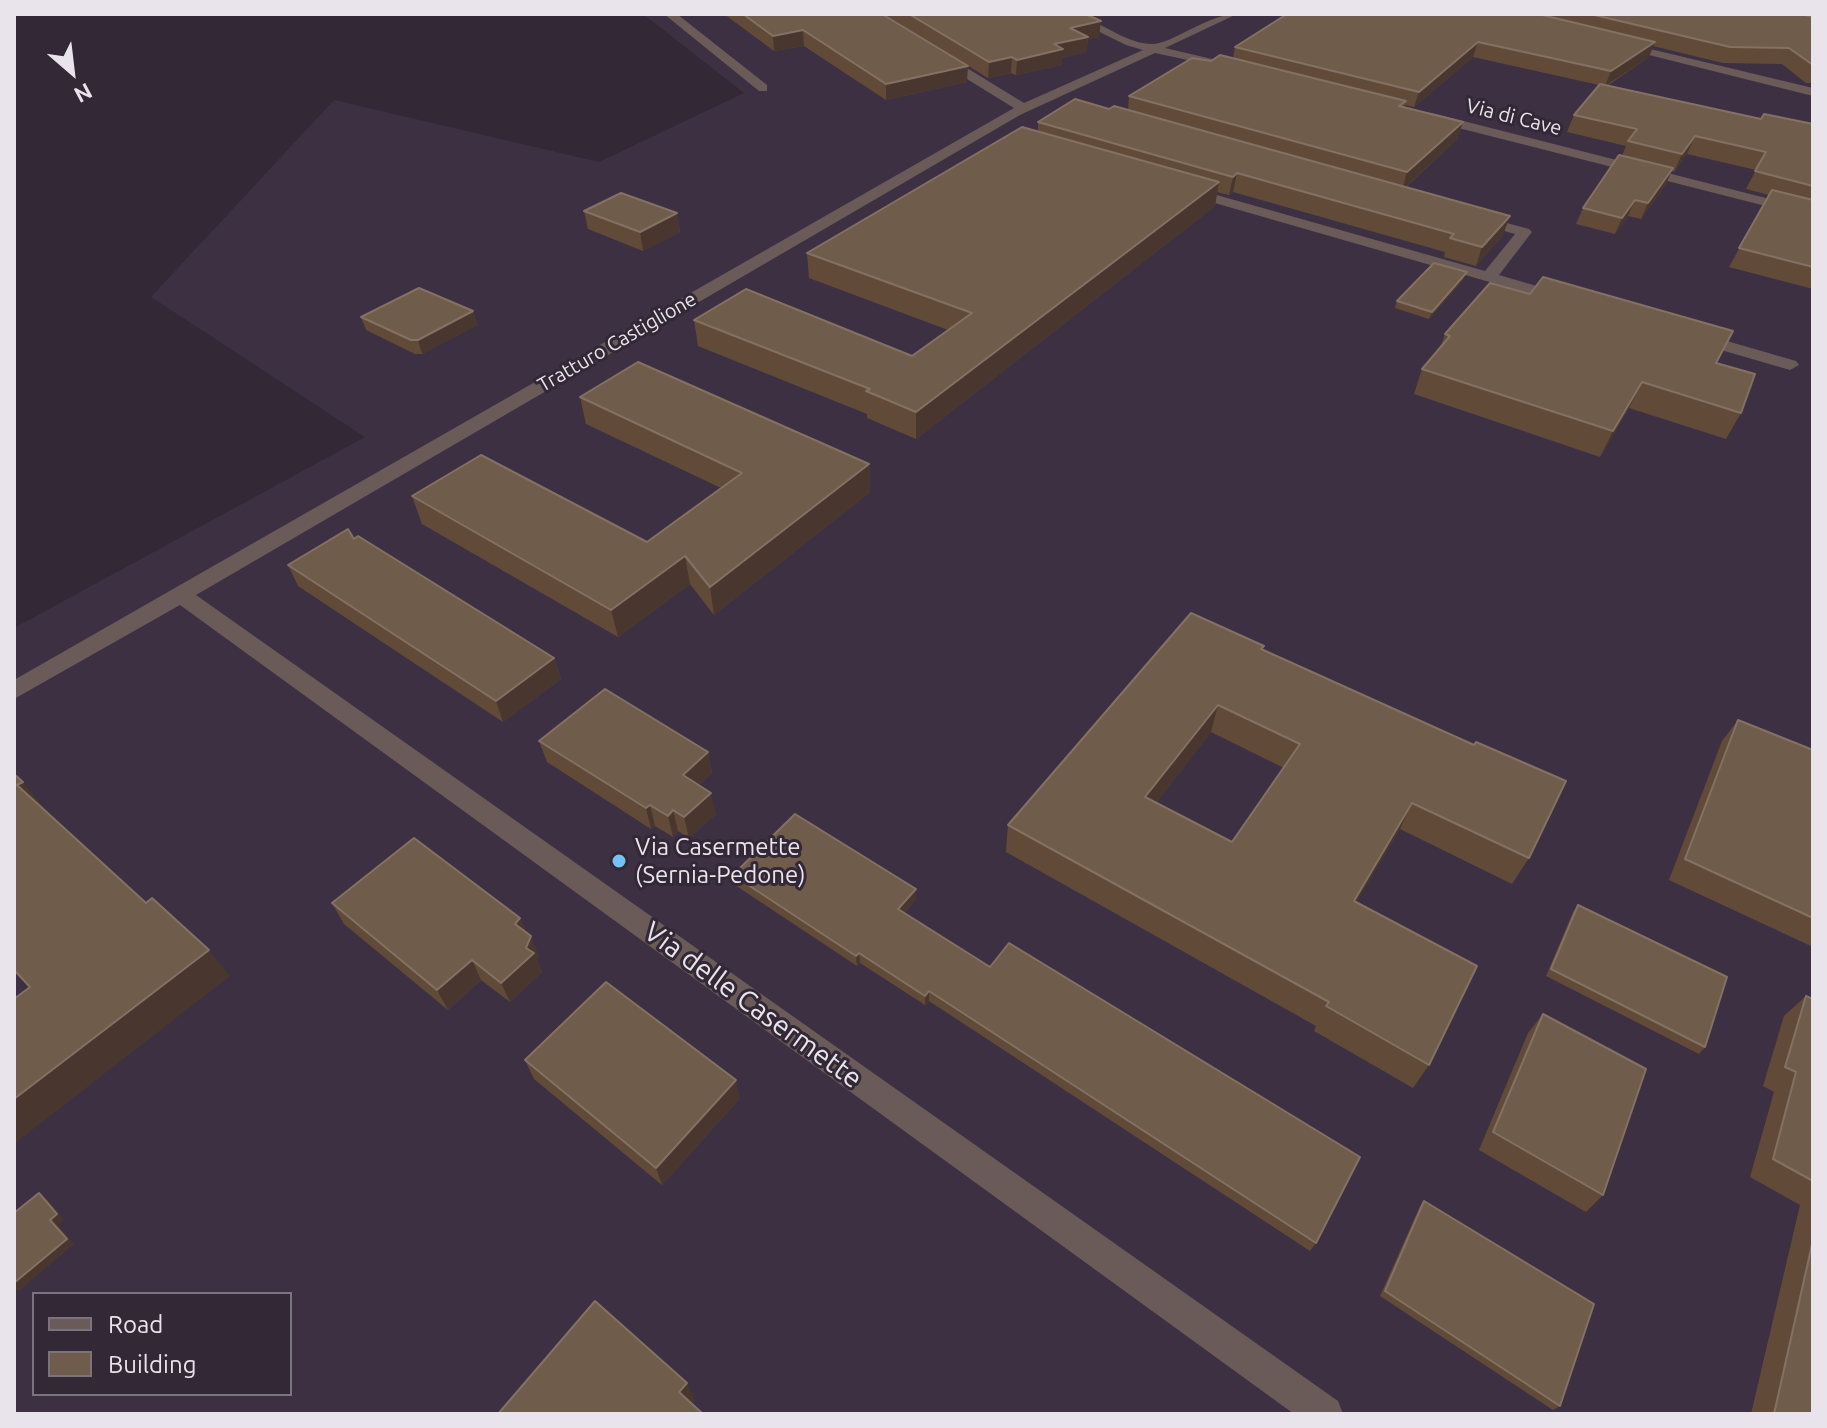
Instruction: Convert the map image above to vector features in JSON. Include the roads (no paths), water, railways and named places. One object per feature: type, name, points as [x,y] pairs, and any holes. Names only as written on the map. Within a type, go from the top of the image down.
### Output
[{"type":"street","points":[[670,14],[763,88]]},
{"type":"street","points":[[1069,14],[1130,43],[1228,67]]},
{"type":"street","name":"Tratturo Castiglione","points":[[14,691],[989,133],[1023,108],[1231,14]]},
{"type":"street","points":[[1602,40],[1813,92]]},
{"type":"street","points":[[934,53],[1023,108]]},
{"type":"street","points":[[1045,98],[1075,106]]},
{"type":"street","name":"Via di Cave","points":[[1411,112],[1813,214]]},
{"type":"street","points":[[1176,187],[1580,303]]},
{"type":"street","points":[[1464,215],[1524,232],[1489,277]]},
{"type":"street","points":[[1685,334],[1790,365]]},
{"type":"street","name":"Via delle Casermette","points":[[181,595],[1325,1414]]},
{"type":"place","name":"Via Casermette (Sernia-Pedone)","points":[[619,861]]}]
